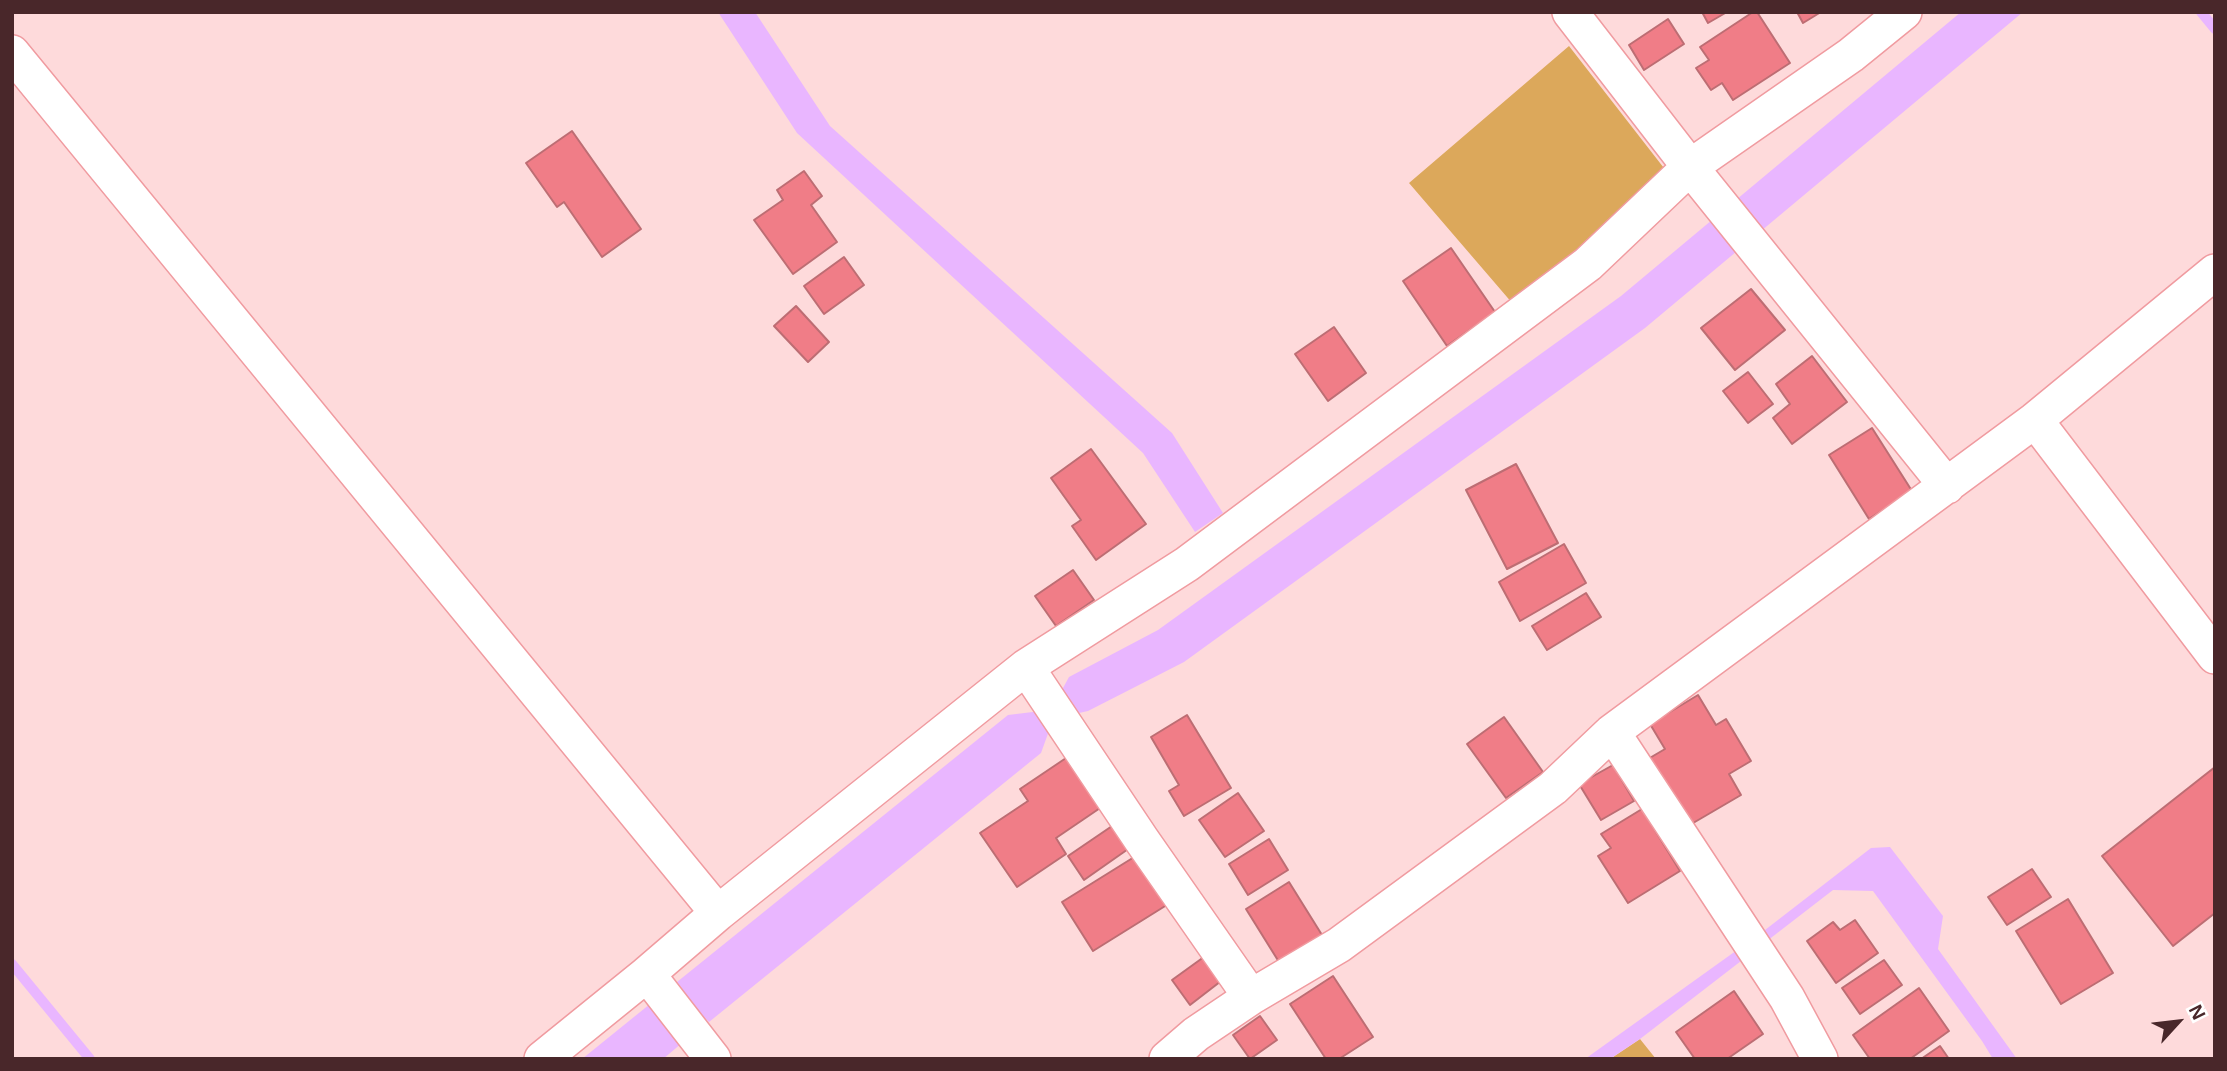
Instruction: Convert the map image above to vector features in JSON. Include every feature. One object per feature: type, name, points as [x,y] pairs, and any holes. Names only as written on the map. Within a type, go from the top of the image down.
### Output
[{"type":"street","points":[[1570,12],[1717,201],[1947,486]]},
{"type":"street","points":[[542,1059],[656,986],[718,913],[1026,667],[1187,564],[1588,264],[1690,167],[1852,55],[1904,12]]},
{"type":"street","points":[[12,53],[718,913]]},
{"type":"street","points":[[1167,1059],[1196,1034],[1251,997],[1339,945],[1553,788],[1612,732],[2035,420],[2215,272]]},
{"type":"street","points":[[2035,420],[2215,656]]},
{"type":"street","points":[[1026,667],[1251,997]]},
{"type":"street","points":[[1612,732],[1787,998],[1820,1059]]},
{"type":"street","points":[[656,986],[703,1045]]},
{"type":"shaded area","points":[[718,12],[755,12],[830,126],[1172,433],[1223,513],[1195,532],[1143,453],[797,133]]},
{"type":"shaded area","points":[[1961,12],[2023,12],[1645,328],[1184,662],[1088,711],[1070,715],[1050,728],[1041,753],[709,1022],[701,1014],[676,1035],[682,1043],[663,1059],[582,1059],[650,1004],[658,1013],[684,991],[677,982],[1008,715],[1041,711],[1057,699],[1069,677],[1158,630],[1621,296]]},
{"type":"shaded area","points":[[1569,46],[1667,172],[1513,304],[1409,183]]},
{"type":"shaded area","points":[[1890,847],[1943,916],[1938,949],[2017,1059],[1993,1059],[1873,891],[1833,890],[1640,1039],[1610,1059],[1585,1059],[1765,930],[1871,848]]},
{"type":"shaded area","points":[[1640,1039],[1656,1059],[1610,1059]]},
{"type":"building","points":[[1702,12],[1727,12],[1708,23]]},
{"type":"building","points":[[1757,12],[1790,63],[1733,100],[1722,83],[1711,90],[1696,68],[1709,60],[1700,47]]},
{"type":"building","points":[[1797,12],[1821,12],[1803,23]]},
{"type":"building","points":[[1668,19],[1684,44],[1644,70],[1629,45]]},
{"type":"building","points":[[572,131],[641,229],[602,257],[564,202],[557,207],[526,163]]},
{"type":"building","points":[[804,171],[822,196],[811,205],[837,242],[793,274],[754,220],[783,200],[777,190]]},
{"type":"building","points":[[1451,248],[1495,312],[1447,346],[1403,281]]},
{"type":"building","points":[[844,257],[864,285],[824,314],[804,286]]},
{"type":"building","points":[[1751,289],[1785,330],[1735,370],[1701,328]]},
{"type":"building","points":[[796,306],[829,342],[808,362],[774,326]]},
{"type":"building","points":[[1334,327],[1366,373],[1328,401],[1295,354]]},
{"type":"building","points":[[1812,356],[1847,402],[1792,444],[1773,418],[1790,404],[1776,384]]},
{"type":"building","points":[[1748,372],[1773,404],[1748,423],[1723,391]]},
{"type":"building","points":[[1872,428],[1912,491],[1869,519],[1829,455]]},
{"type":"building","points":[[1091,449],[1146,524],[1096,560],[1072,526],[1081,520],[1051,478]]},
{"type":"building","points":[[1516,464],[1558,543],[1507,569],[1466,490]]},
{"type":"building","points":[[1564,544],[1586,583],[1520,621],[1499,582]]},
{"type":"building","points":[[1073,570],[1094,600],[1056,626],[1035,596]]},
{"type":"building","points":[[1586,593],[1601,617],[1547,650],[1532,626]]},
{"type":"building","points":[[1698,695],[1716,725],[1726,719],[1751,761],[1729,774],[1741,795],[1688,826],[1648,759],[1665,749],[1650,724]]},
{"type":"building","points":[[1187,715],[1231,788],[1184,816],[1169,791],[1179,785],[1151,737]]},
{"type":"building","points":[[1504,717],[1543,772],[1506,798],[1467,744]]},
{"type":"building","points":[[1072,754],[1106,804],[1056,838],[1066,854],[1017,887],[980,833],[1028,801],[1020,789]]},
{"type":"building","points":[[1613,765],[1634,801],[1601,820],[1579,784]]},
{"type":"building","points":[[2215,767],[2215,913],[2173,946],[2102,856]]},
{"type":"building","points":[[1238,793],[1264,831],[1225,857],[1199,820]]},
{"type":"building","points":[[1642,809],[1680,871],[1628,903],[1598,856],[1611,848],[1601,834]]},
{"type":"building","points":[[1115,824],[1131,847],[1084,880],[1068,856]]},
{"type":"building","points":[[1269,839],[1288,870],[1248,895],[1229,864]]},
{"type":"building","points":[[1139,854],[1170,903],[1093,951],[1062,902]]},
{"type":"building","points":[[2032,869],[2051,897],[2007,925],[1988,897]]},
{"type":"building","points":[[1289,882],[1322,935],[1279,962],[1246,909]]},
{"type":"building","points":[[2068,899],[2113,973],[2061,1004],[2016,931]]},
{"type":"building","points":[[1855,920],[1878,953],[1836,983],[1807,941],[1833,922],[1840,930]]},
{"type":"building","points":[[1208,954],[1225,978],[1190,1005],[1172,980]]},
{"type":"building","points":[[1884,960],[1902,985],[1860,1014],[1842,988]]},
{"type":"building","points":[[1333,976],[1373,1037],[1339,1059],[1326,1059],[1290,1004]]},
{"type":"building","points":[[1919,988],[1949,1031],[1910,1059],[1870,1059],[1853,1035]]},
{"type":"building","points":[[1734,991],[1763,1034],[1727,1059],[1695,1059],[1676,1032]]},
{"type":"building","points":[[1260,1016],[1277,1040],[1250,1059],[1233,1035]]},
{"type":"building","points":[[1940,1046],[1949,1059],[1921,1059]]},
{"type":"waterway","points":[[2201,12],[2215,29]]},
{"type":"waterway","points":[[12,964],[90,1059]]}]
